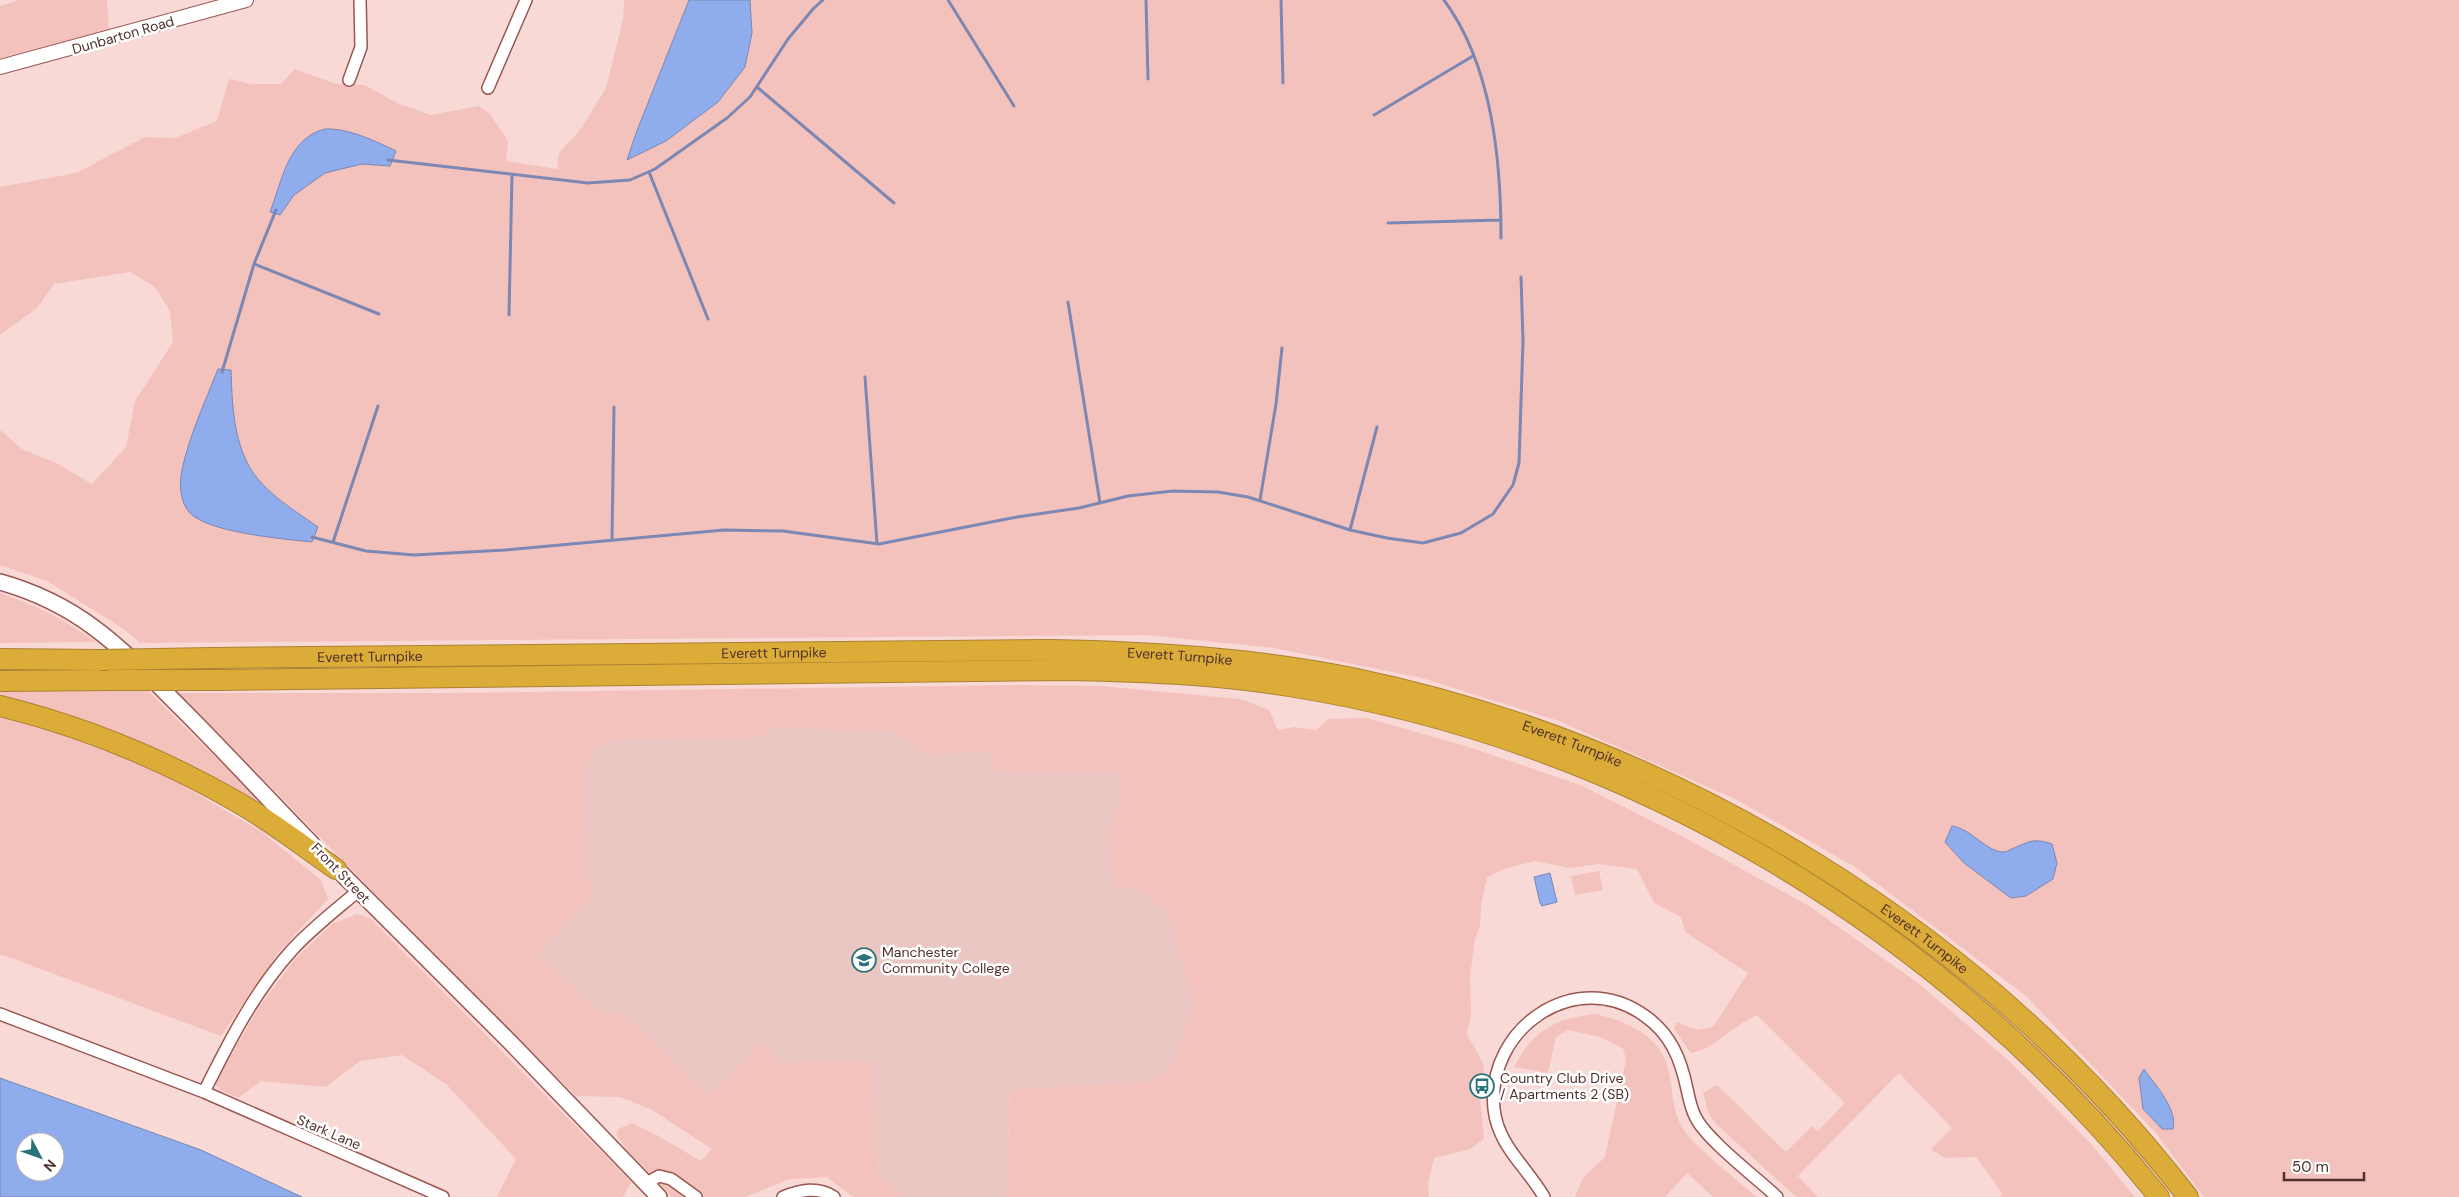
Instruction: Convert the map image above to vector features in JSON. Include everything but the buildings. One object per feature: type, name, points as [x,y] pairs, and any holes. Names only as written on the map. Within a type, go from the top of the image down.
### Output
[{"type":"highway","name":"Everett Turnpike","points":[[0,659],[98,660],[1041,650],[1127,651],[1203,656],[1303,669],[1434,698],[1540,730],[1663,781],[1753,826],[1860,892],[1962,967],[2038,1032],[2092,1086],[2143,1142],[2188,1197]]},
{"type":"highway","name":"Everett Turnpike","points":[[0,681],[1061,670],[1138,671],[1231,678],[1339,695],[1438,719],[1534,750],[1628,787],[1720,832],[1828,895],[1911,954],[1990,1018],[2092,1118],[2159,1197]]},
{"type":"highway","points":[[0,706],[79,728],[140,751],[240,804],[336,869]]},
{"type":"main road","name":"Front Street","points":[[0,582],[28,590],[52,600],[86,620],[115,642],[229,756],[358,892],[512,1043],[659,1197]]},
{"type":"street","name":"Dunbarton Road","points":[[0,68],[246,0]]},
{"type":"street","points":[[349,80],[361,47],[360,0]]},
{"type":"street","points":[[488,88],[526,0]]},
{"type":"street","points":[[204,1092],[240,1020],[276,968],[299,943],[358,892]]},
{"type":"street","points":[[1544,1197],[1500,1135],[1494,1111],[1494,1084],[1507,1045],[1523,1026],[1545,1010],[1589,999],[1611,1001],[1633,1008],[1645,1015],[1664,1033],[1679,1056],[1691,1106],[1703,1129],[1777,1197]]},
{"type":"street","name":"Stark Lane","points":[[0,1014],[204,1092],[444,1197]]},
{"type":"street","points":[[647,1183],[659,1176],[670,1179],[696,1197]]},
{"type":"street","points":[[783,1197],[795,1192],[812,1190],[824,1190],[834,1197]]},
{"type":"shaded area","points":[[19,0],[107,0],[109,30],[0,58],[0,6]]},
{"type":"shaded area","points":[[624,0],[2459,0],[2459,1197],[2204,1197],[2155,1132],[2026,996],[1855,867],[1735,799],[1559,721],[1422,678],[1274,648],[1146,635],[140,643],[125,630],[47,581],[0,565],[0,430],[22,449],[56,463],[92,484],[126,447],[135,401],[173,342],[170,311],[155,287],[130,272],[54,284],[37,308],[0,335],[0,187],[76,173],[145,137],[175,138],[217,121],[229,79],[252,84],[281,84],[295,69],[336,84],[365,85],[397,103],[431,115],[479,106],[490,114],[508,141],[506,161],[557,169],[559,153],[580,130],[606,88],[623,19]],"holes":[[[1952,826],[1959,828],[2000,852],[2009,851],[2028,841],[2011,898],[1945,842]]]},
{"type":"shaded area","points":[[0,593],[50,614],[96,642],[0,643]]},
{"type":"shaded area","points":[[1021,685],[1100,686],[1240,699],[1269,710],[1278,730],[1294,727],[1316,730],[1328,719],[1367,718],[1472,748],[1583,786],[1687,839],[1809,906],[1918,983],[2007,1059],[2092,1145],[2135,1197],[2000,1197],[2002,1193],[1976,1157],[1944,1158],[1931,1149],[1952,1128],[1899,1073],[1798,1176],[1818,1197],[1796,1197],[1716,1124],[1708,1112],[1703,1093],[1717,1085],[1786,1152],[1812,1126],[1818,1131],[1845,1103],[1757,1015],[1740,1024],[1717,1041],[1691,1053],[1674,1029],[1677,1022],[1697,1030],[1713,1027],[1748,973],[1685,932],[1681,917],[1654,903],[1637,869],[1599,864],[1569,868],[1535,861],[1504,869],[1487,877],[1470,976],[1471,1014],[1467,1034],[1484,1065],[1480,1098],[1484,1139],[1470,1149],[1434,1158],[1428,1184],[1429,1197],[1006,1197],[1010,1090],[1151,1081],[1173,1063],[1194,1004],[1168,912],[1138,888],[1114,887],[1108,830],[1121,805],[1121,772],[994,772],[992,752],[923,754],[893,731],[776,728],[760,737],[610,740],[593,753],[586,771],[587,877],[595,894],[538,954],[598,1010],[627,1016],[710,1096],[762,1043],[780,1063],[873,1062],[878,1176],[895,1189],[900,1197],[853,1197],[827,1177],[789,1179],[746,1197],[672,1197],[628,1151],[616,1134],[619,1129],[631,1123],[655,1134],[701,1161],[712,1149],[652,1110],[620,1097],[576,1096],[470,991],[179,693],[451,693]]},
{"type":"shaded area","points":[[0,691],[148,691],[285,825],[0,698]]},
{"type":"shaded area","points":[[0,715],[68,732],[170,778],[262,832],[321,880],[328,899],[278,953],[221,1036],[0,954]]},
{"type":"shaded area","name":"Manchester Community College","points":[[776,728],[893,730],[923,754],[992,752],[994,771],[1121,771],[1121,805],[1108,830],[1138,888],[1168,912],[1194,1004],[1173,1063],[1151,1081],[1010,1090],[1006,1197],[900,1197],[895,1189],[878,1176],[873,1063],[780,1063],[762,1043],[710,1096],[627,1016],[598,1010],[538,954],[595,894],[587,877],[586,771],[593,753],[609,740],[760,737]]},
{"type":"shaded area","points":[[1599,871],[1603,890],[1575,895],[1571,876]]},
{"type":"shaded area","points":[[357,914],[370,918],[631,1182],[623,1197],[497,1197],[516,1159],[447,1085],[402,1055],[360,1061],[326,1087],[261,1081],[238,1098],[219,1089],[215,1083],[259,1007],[295,959],[332,924]]},
{"type":"shaded area","points":[[1596,1014],[1632,1026],[1652,1040],[1665,1060],[1674,1106],[1681,1125],[1695,1143],[1756,1197],[1713,1197],[1687,1173],[1665,1197],[1575,1197],[1583,1178],[1605,1157],[1626,1060],[1623,1048],[1600,1037],[1568,1030],[1556,1037],[1548,1073],[1514,1067],[1529,1044],[1547,1028],[1569,1019]]},
{"type":"water","points":[[689,0],[750,0],[752,33],[745,67],[718,102],[666,141],[627,160],[636,133]]},
{"type":"water","points":[[325,129],[352,133],[371,139],[396,151],[390,166],[362,164],[325,173],[294,195],[280,215],[270,212],[283,174],[295,151],[302,141]]},
{"type":"water","points":[[218,369],[231,370],[238,439],[246,460],[259,481],[268,490],[318,527],[312,542],[248,534],[213,526],[190,513],[184,504],[181,493],[181,481],[185,457]]},
{"type":"water","points":[[1952,826],[1966,831],[1997,851],[2005,852],[2033,841],[2052,844],[2057,863],[2053,879],[2026,896],[2011,898],[1964,863],[1945,842]]},
{"type":"water","points":[[1550,873],[1557,902],[1542,906],[1534,877]]},
{"type":"water","points":[[2144,1069],[2169,1105],[2174,1121],[2173,1129],[2162,1129],[2143,1109],[2139,1078]]},
{"type":"water","points":[[0,1078],[201,1150],[302,1197],[0,1197]]},
{"type":"waterway","points":[[388,160],[588,183],[630,180],[655,169],[727,118],[750,97],[788,39],[823,0]]},
{"type":"waterway","points":[[948,0],[1014,106]]},
{"type":"waterway","points":[[1146,0],[1148,79]]},
{"type":"waterway","points":[[1281,0],[1283,83]]},
{"type":"waterway","points":[[1444,0],[1460,26],[1473,54],[1483,83],[1496,145],[1501,208],[1501,238]]},
{"type":"waterway","points":[[1374,115],[1473,56]]},
{"type":"waterway","points":[[757,87],[894,203]]},
{"type":"waterway","points":[[649,172],[708,319]]},
{"type":"waterway","points":[[509,315],[512,175]]},
{"type":"waterway","points":[[222,372],[254,264],[276,210]]},
{"type":"waterway","points":[[1388,223],[1501,220]]},
{"type":"waterway","points":[[254,264],[379,314]]},
{"type":"waterway","points":[[312,537],[366,551],[414,555],[505,550],[724,530],[783,531],[879,544],[1017,517],[1079,508],[1128,496],[1173,491],[1218,492],[1248,497],[1350,530],[1423,543],[1461,533],[1493,514],[1513,485],[1519,463],[1523,341],[1521,277]]},
{"type":"waterway","points":[[1068,302],[1100,503]]},
{"type":"waterway","points":[[1260,500],[1276,404],[1282,348]]},
{"type":"waterway","points":[[865,377],[877,544]]},
{"type":"waterway","points":[[333,542],[378,406]]},
{"type":"waterway","points":[[612,540],[614,407]]},
{"type":"waterway","points":[[1350,530],[1377,427]]},
{"type":"place","name":"Manchester Community College","points":[[864,960]]},
{"type":"place","name":"Country Club Drive / Apartments 2 (SB)","points":[[1482,1086]]}]
